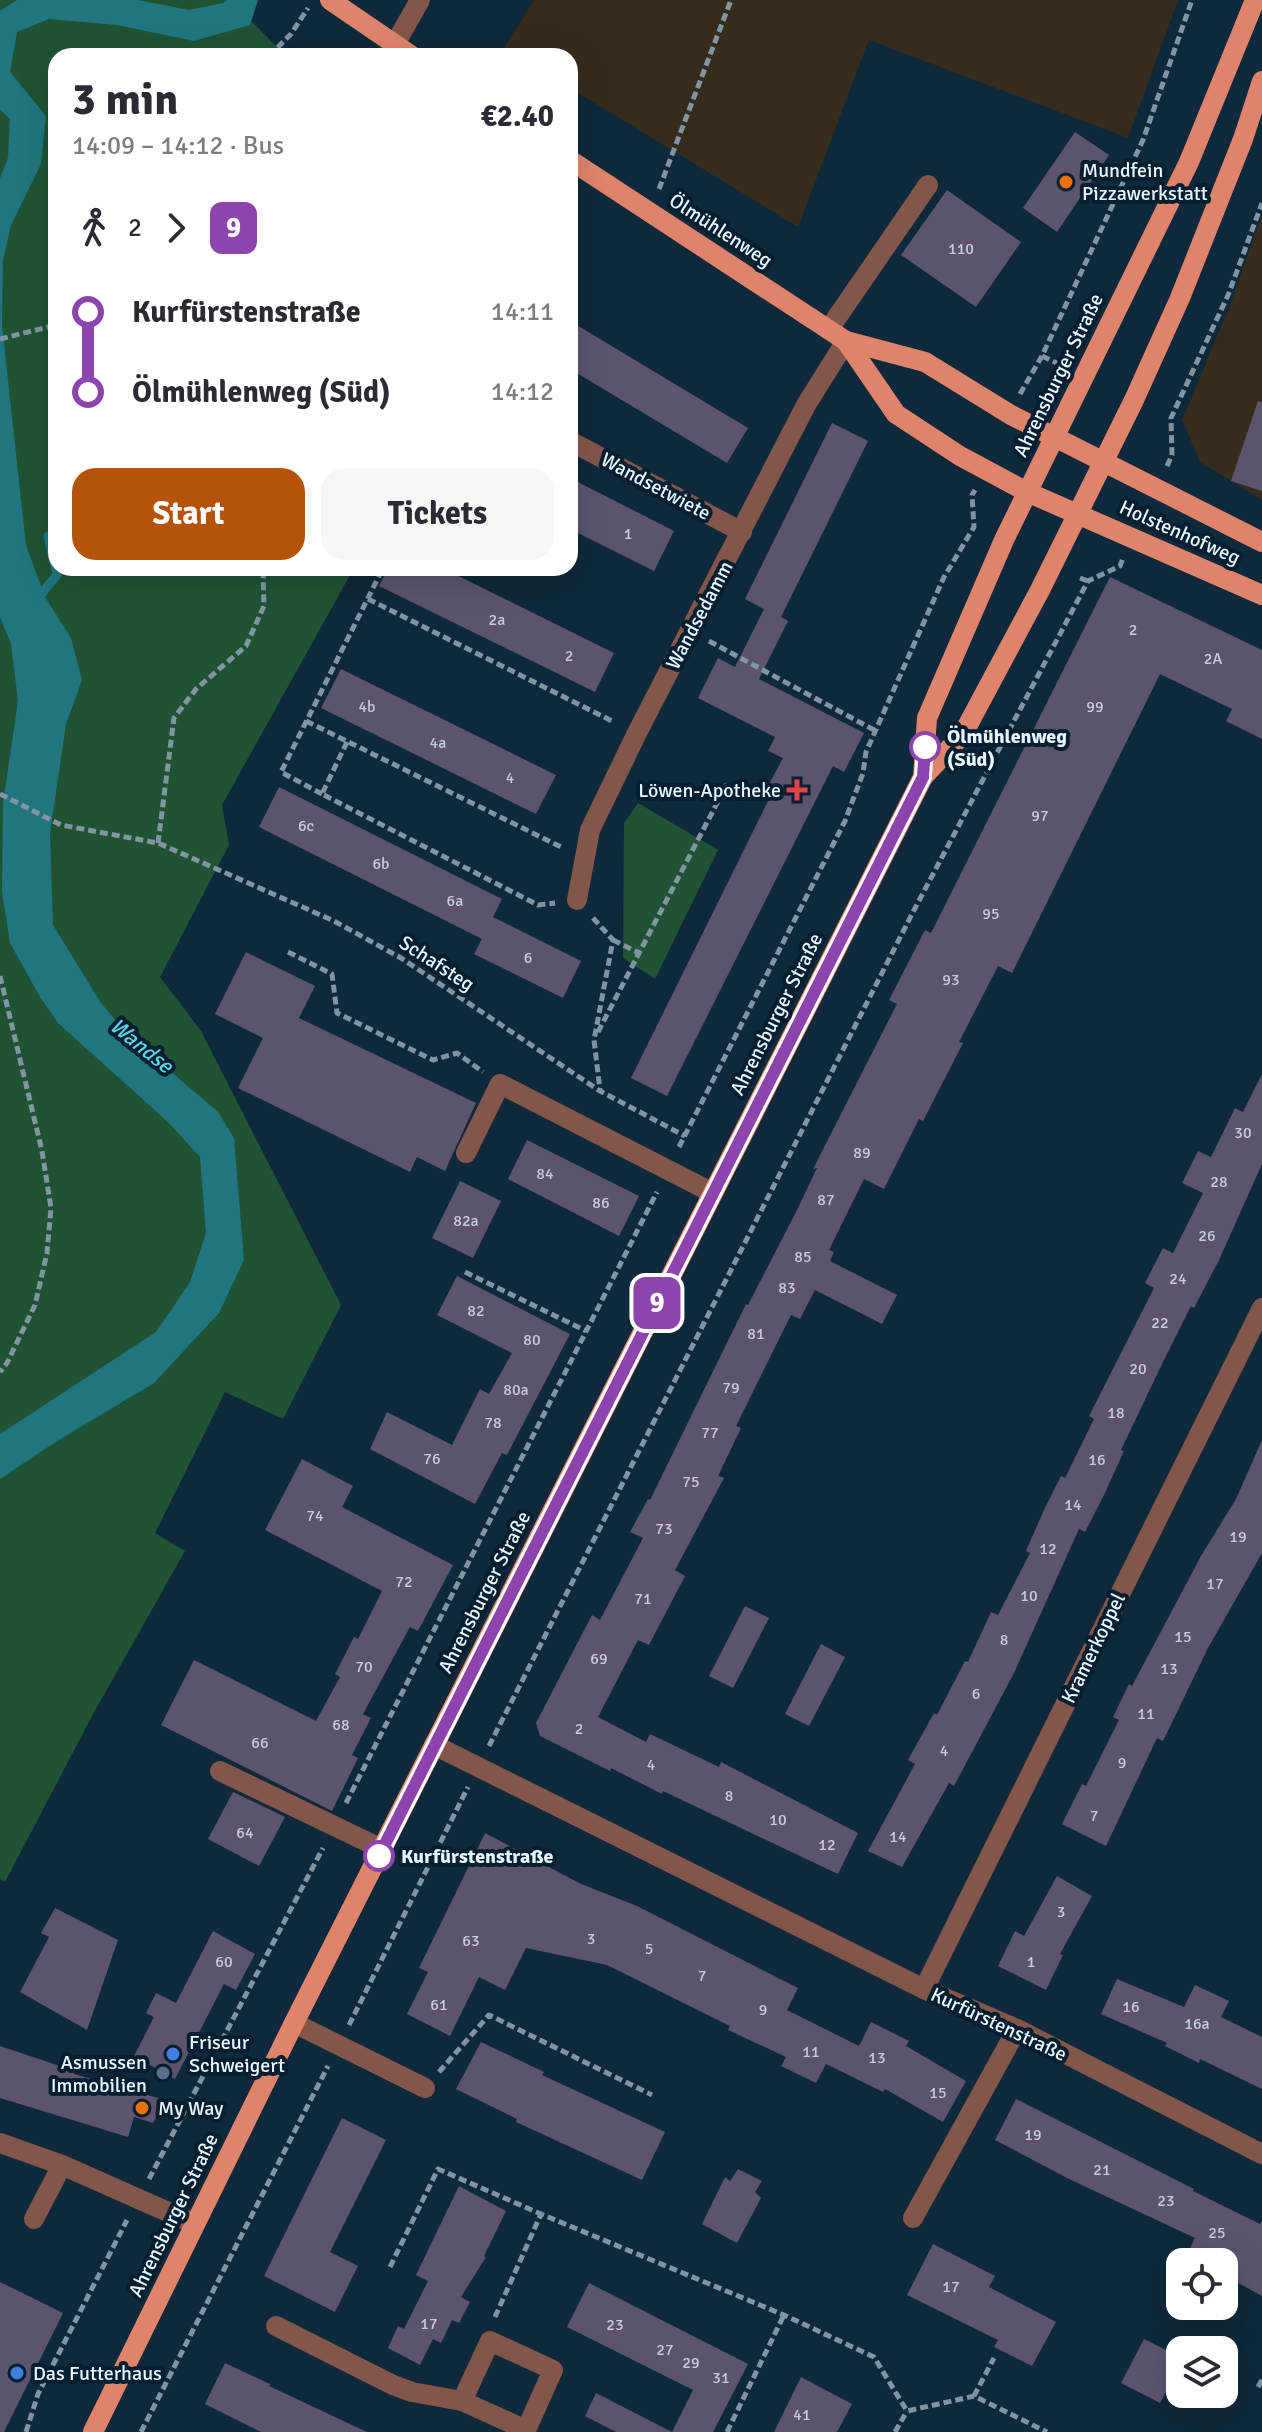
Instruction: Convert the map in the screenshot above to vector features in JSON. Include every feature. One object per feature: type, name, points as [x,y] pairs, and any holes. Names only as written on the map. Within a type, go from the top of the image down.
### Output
[{"type":"main road","points":[[330,0],[401,48]]},
{"type":"main road","name":"Ahrensburger Straße","points":[[923,777],[927,718],[1027,492],[1189,162],[1255,0]]},
{"type":"main road","name":"Ahrensburger Straße","points":[[93,2432],[294,2023],[923,777],[963,734],[1078,514],[1180,298],[1243,139],[1262,81]]},
{"type":"main road","name":"Ölmühlenweg","points":[[578,165],[838,335],[925,362],[1011,415],[1055,437]]},
{"type":"main road","name":"Ölmühlenweg","points":[[838,335],[896,414],[960,456],[1027,492]]},
{"type":"main road","name":"Holstenhofweg","points":[[1055,437],[1262,542]]},
{"type":"main road","name":"Holstenhofweg","points":[[1027,492],[1262,595]]},
{"type":"street","points":[[395,44],[420,0]]},
{"type":"street","name":"Wandsedamm","points":[[577,900],[590,830],[637,733],[742,532],[838,335],[928,185]]},
{"type":"street","name":"Wandsetwiete","points":[[578,445],[742,532]]},
{"type":"street","points":[[466,1153],[500,1084],[713,1193]]},
{"type":"street","name":"Kramerkoppel","points":[[924,1989],[1262,1308]]},
{"type":"street","name":"Kurfürstenstraße","points":[[434,1745],[924,1989],[1017,2029],[1262,2154]]},
{"type":"street","points":[[220,1771],[382,1849]]},
{"type":"street","points":[[294,2023],[425,2088]]},
{"type":"street","points":[[913,2218],[1017,2029]]},
{"type":"street","points":[[0,2143],[62,2165],[195,2224]]},
{"type":"street","points":[[34,2219],[62,2165]]},
{"type":"street","points":[[276,2326],[412,2392],[462,2401],[518,2430],[526,2430],[553,2370],[490,2341],[462,2401]]},
{"type":"path","points":[[277,48],[291,34],[313,0]]},
{"type":"path","points":[[650,212],[731,0]]},
{"type":"path","points":[[1023,385],[1042,356],[1143,140],[1192,0]]},
{"type":"path","points":[[1166,469],[1172,455],[1171,418],[1229,293],[1262,203]]},
{"type":"path","points":[[3,338],[48,327]]},
{"type":"path","points":[[1162,413],[1171,418]]},
{"type":"path","points":[[26,2432],[38,2394],[138,2199],[260,1973],[845,821],[863,773],[866,752],[944,577],[974,527],[972,495]]},
{"type":"path","points":[[488,1749],[913,912],[1088,581],[1120,566],[1125,555]]},
{"type":"path","points":[[158,843],[174,718],[196,689],[246,646],[264,606],[263,576]]},
{"type":"path","points":[[379,576],[281,772],[538,905],[577,900],[613,940],[639,953]]},
{"type":"path","points":[[1080,578],[1088,581]]},
{"type":"path","points":[[368,599],[637,733]]},
{"type":"path","points":[[691,632],[876,731]]},
{"type":"path","points":[[306,721],[585,859]]},
{"type":"path","points":[[322,794],[347,742]]},
{"type":"path","points":[[594,1040],[727,784]]},
{"type":"path","name":"Schafsteg","points":[[0,794],[61,825],[158,843],[334,921],[401,958],[600,1091],[685,1136]]},
{"type":"path","points":[[600,1091],[594,1040],[613,940]]},
{"type":"path","points":[[288,952],[332,974],[337,1013],[433,1060],[457,1053],[500,1084]]},
{"type":"path","points":[[0,976],[42,1151],[51,1208],[47,1253],[35,1305],[0,1372]]},
{"type":"path","points":[[465,1272],[587,1331]]},
{"type":"path","points":[[141,2432],[468,1787]]},
{"type":"path","points":[[425,2088],[489,2015],[652,2095]]},
{"type":"path","points":[[390,2267],[438,2169],[784,2315],[874,2357],[907,2411]]},
{"type":"path","points":[[490,2341],[495,2314],[541,2214]]},
{"type":"path","points":[[727,2432],[784,2315]]},
{"type":"path","points":[[974,2396],[994,2358]]},
{"type":"path","points":[[1258,2387],[1262,2380]]},
{"type":"path","points":[[895,2432],[907,2411],[974,2396],[1047,2432]]},
{"type":"shaded area","points":[[0,0],[230,0],[278,48],[48,48],[48,576],[350,576],[222,805],[229,845],[160,977],[201,1031],[341,1305],[283,1419],[225,1392],[155,1533],[185,1551],[92,1716],[5,1882],[0,1879]]},
{"type":"shaded area","points":[[17,0],[138,0],[189,10],[227,0],[258,0],[250,25],[194,41],[117,25],[49,19],[17,32],[10,72],[46,116],[41,164],[11,225],[3,260],[2,325],[26,545],[45,597],[71,638],[82,680],[66,724],[50,833],[53,925],[101,1003],[127,1034],[218,1112],[234,1138],[244,1260],[219,1313],[154,1383],[0,1479],[0,1434],[156,1332],[190,1282],[206,1233],[200,1157],[168,1122],[58,1023],[10,943],[2,892],[3,803],[18,701],[11,644],[0,617],[0,178],[8,158],[10,119],[0,110],[0,11]]},
{"type":"shaded area","points":[[534,0],[1178,0],[1128,138],[869,40],[798,227],[578,93],[578,48],[504,48]]},
{"type":"shaded area","points":[[1262,215],[1262,500],[1200,462],[1182,420],[1230,305]]},
{"type":"shaded area","points":[[638,803],[718,850],[655,979],[623,958],[624,823]]},
{"type":"building","name":"Mundfein Pizzawerkstatt","points":[[1075,132],[1109,155],[1057,232],[1023,208]]},
{"type":"building","points":[[947,190],[1021,242],[976,307],[901,255]]},
{"type":"building","points":[[578,326],[748,428],[727,463],[578,374]]},
{"type":"building","points":[[1258,401],[1262,402],[1262,491],[1231,481]]},
{"type":"building","points":[[832,423],[868,441],[781,617],[788,621],[759,679],[864,733],[844,772],[833,766],[667,1096],[631,1078],[774,789],[768,786],[783,758],[768,751],[775,737],[698,698],[718,658],[735,667],[764,609],[745,599]]},
{"type":"building","points":[[578,482],[674,531],[654,571],[578,533]]},
{"type":"building","points":[[384,576],[458,576],[614,653],[595,692],[379,586]]},
{"type":"building","points":[[1110,577],[1262,650],[1262,739],[1226,721],[1232,709],[1160,674],[1012,973],[998,966],[959,1042],[963,1043],[923,1121],[919,1119],[884,1189],[864,1179],[829,1250],[834,1252],[830,1261],[897,1295],[882,1324],[815,1290],[800,1319],[791,1315],[736,1426],[741,1428],[718,1476],[724,1478],[675,1570],[685,1576],[649,1645],[638,1640],[598,1717],[646,1742],[650,1734],[719,1767],[721,1762],[858,1833],[838,1874],[540,1736],[536,1723],[592,1615],[600,1620],[643,1538],[630,1532],[650,1500],[746,1304],[797,1210],[817,1168],[813,1169],[897,1004],[889,1000],[925,930],[931,933]]},
{"type":"building","points":[[341,669],[556,775],[536,814],[321,708]]},
{"type":"building","points":[[279,787],[502,899],[493,917],[581,961],[563,998],[474,954],[482,939],[259,827]]},
{"type":"building","points":[[246,952],[315,986],[299,1018],[476,1103],[445,1171],[417,1157],[410,1172],[238,1088],[263,1038],[215,1014]]},
{"type":"building","points":[[1262,1074],[1262,1164],[1219,1260],[1194,1308],[1191,1306],[1163,1362],[1121,1450],[1124,1451],[1103,1497],[1085,1532],[1079,1529],[1014,1673],[954,1786],[949,1783],[902,1867],[868,1851],[915,1764],[908,1760],[934,1713],[937,1715],[965,1661],[968,1662],[991,1612],[998,1615],[1030,1553],[1026,1551],[1043,1512],[1061,1476],[1065,1478],[1094,1419],[1089,1416],[1154,1288],[1145,1283],[1163,1248],[1173,1253],[1203,1193],[1182,1183],[1198,1151],[1211,1157],[1235,1108],[1243,1112]]},
{"type":"building","points":[[527,1140],[639,1196],[619,1236],[508,1179]]},
{"type":"building","points":[[460,1181],[501,1201],[473,1258],[432,1238]]},
{"type":"building","points":[[457,1276],[570,1334],[507,1455],[502,1453],[475,1504],[370,1449],[387,1412],[452,1445],[480,1389],[489,1394],[512,1353],[437,1315]]},
{"type":"building","points":[[1262,1440],[1262,1553],[1208,1648],[1163,1741],[1157,1738],[1106,1846],[1062,1824],[1082,1784],[1086,1786],[1119,1720],[1113,1717],[1129,1684],[1132,1686],[1201,1556],[1236,1499]]},
{"type":"building","points":[[302,1459],[353,1486],[342,1507],[453,1565],[418,1631],[410,1627],[363,1714],[371,1718],[352,1755],[358,1758],[332,1811],[161,1725],[194,1660],[316,1721],[340,1677],[335,1674],[354,1637],[358,1639],[382,1591],[265,1530]]},
{"type":"building","points":[[745,1606],[769,1618],[733,1688],[709,1676]]},
{"type":"building","points":[[821,1644],[845,1657],[809,1726],[785,1714]]},
{"type":"building","points":[[233,1792],[285,1817],[259,1866],[208,1839]]},
{"type":"building","points":[[485,1833],[581,1884],[637,1906],[798,1988],[787,2010],[859,2046],[871,2022],[909,2041],[906,2046],[966,2081],[943,2122],[885,2089],[883,2092],[826,2064],[816,2083],[781,2066],[786,2057],[728,2030],[730,2026],[607,1965],[526,1948],[505,1990],[479,1977],[450,2036],[407,2014],[428,1972],[419,1968]]},
{"type":"building","points":[[1057,1876],[1092,1896],[1060,1954],[1063,1955],[1046,1990],[998,1966],[1015,1931],[1024,1936]]},
{"type":"building","points":[[55,1908],[118,1940],[87,2030],[20,1992],[49,1937],[41,1933]]},
{"type":"building","points":[[213,1931],[255,1954],[236,1990],[224,1984],[175,2079],[134,2056],[154,2017],[146,2013],[156,1993],[176,2003]]},
{"type":"building","points":[[1117,1979],[1184,2007],[1195,1985],[1229,2001],[1221,2017],[1262,2037],[1262,2089],[1200,2059],[1199,2063],[1165,2046],[1167,2043],[1101,2014]]},
{"type":"building","points":[[481,2042],[544,2072],[542,2075],[665,2132],[642,2180],[516,2122],[517,2119],[456,2089]]},
{"type":"building","points":[[0,2046],[75,2071],[74,2074],[165,2100],[153,2123],[134,2117],[128,2137],[0,2098]]},
{"type":"building","points":[[1016,2099],[1193,2191],[1260,2224],[1262,2221],[1262,2296],[1238,2283],[1238,2248],[1190,2248],[1195,2238],[1069,2179],[995,2140]]},
{"type":"building","points":[[342,2118],[386,2140],[330,2252],[358,2266],[335,2312],[264,2276]]},
{"type":"building","points":[[738,2169],[762,2181],[755,2192],[761,2198],[737,2243],[702,2224],[725,2177],[730,2181]]},
{"type":"building","points":[[459,2186],[506,2211],[486,2257],[461,2297],[470,2302],[459,2323],[452,2320],[441,2343],[433,2339],[420,2365],[388,2348],[398,2326],[404,2329],[428,2281],[416,2275]]},
{"type":"building","points":[[933,2244],[995,2276],[989,2287],[1056,2322],[1032,2366],[994,2347],[998,2340],[907,2295]]},
{"type":"building","name":"Das Futterhaus","points":[[0,2282],[63,2313],[4,2432],[0,2432]]},
{"type":"building","points":[[589,2283],[748,2364],[713,2432],[672,2432],[693,2390],[567,2327]]},
{"type":"building","points":[[1144,2339],[1166,2350],[1166,2392],[1160,2403],[1121,2383]]},
{"type":"building","points":[[225,2363],[367,2432],[261,2432],[205,2404]]},
{"type":"building","points":[[801,2377],[852,2404],[837,2432],[774,2432]]},
{"type":"building","points":[[596,2393],[672,2432],[616,2432],[585,2416]]},
{"type":"waterway","points":[[36,600],[56,576]]},
{"type":"bus line","name":"9","points":[[379,1856],[923,777],[925,747]]},
{"type":"place","name":"Mundfein Pizzawerkstatt","points":[[1066,182]]},
{"type":"place","name":"Ölmühlenweg (Süd)","points":[[925,747]]},
{"type":"place","name":"Löwen-Apotheke","points":[[797,790]]},
{"type":"place","name":"Kurfürstenstraße","points":[[379,1856]]},
{"type":"place","name":"Friseur Schweigert","points":[[173,2054]]},
{"type":"place","name":"Asmussen Immobilien","points":[[163,2073]]},
{"type":"place","name":"My Way","points":[[142,2108]]},
{"type":"place","name":"Das Futterhaus","points":[[17,2373]]},
{"type":"water label","name":"Wandse","points":[[142,1045]]}]
